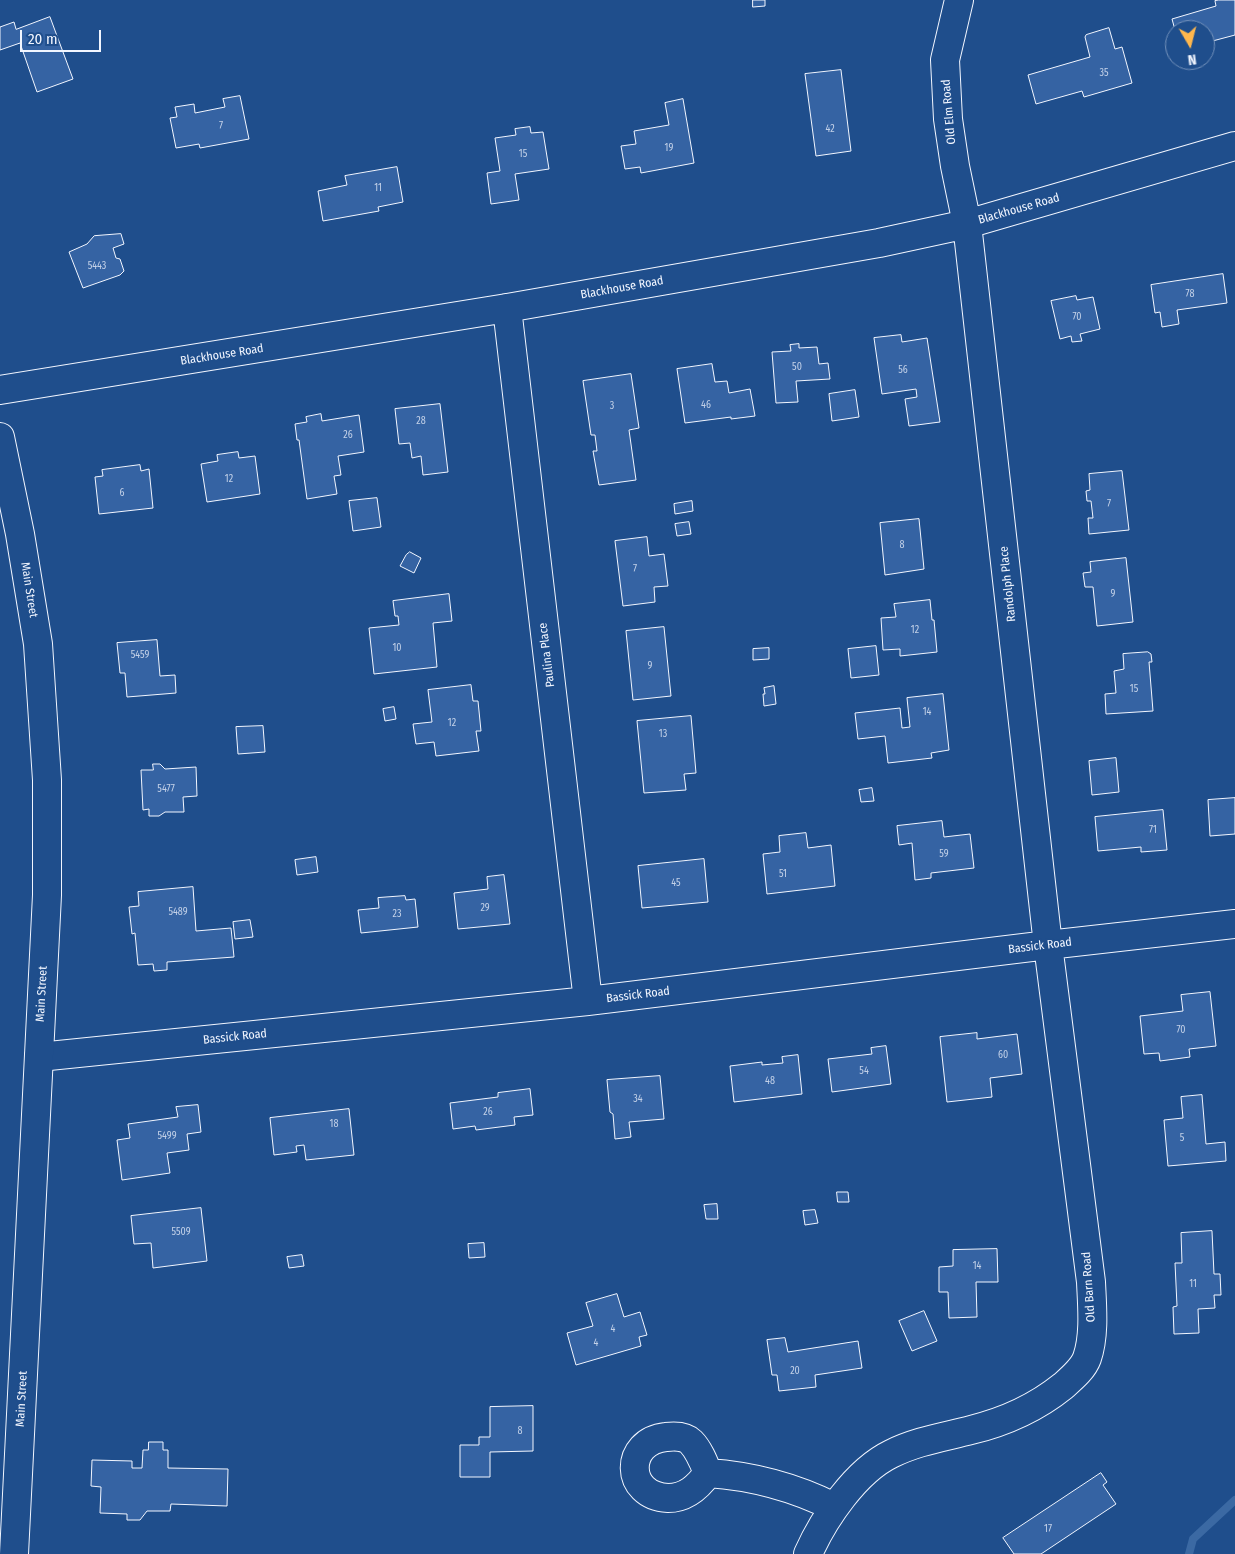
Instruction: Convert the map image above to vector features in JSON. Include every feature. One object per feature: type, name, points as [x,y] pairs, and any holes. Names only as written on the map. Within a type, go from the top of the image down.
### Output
[{"type":"street","name":"Old Elm Road","points":[[959,0],[945,60],[948,119],[967,224]]},
{"type":"street","name":"Blackhouse Road","points":[[0,390],[506,308],[879,243],[967,224],[1235,146]]},
{"type":"street","name":"Randolph Place","points":[[967,224],[1048,945]]},
{"type":"street","name":"Paulina Place","points":[[506,308],[588,1001]]},
{"type":"street","name":"Main Street","points":[[0,437],[20,534],[38,644],[48,780],[47,895],[14,1554]]},
{"type":"street","name":"Bassick Road","points":[[39,1057],[588,1001],[1235,924]]},
{"type":"street","name":"Old Barn Road","points":[[808,1554],[816,1536],[834,1507],[858,1478],[890,1454],[916,1443],[972,1430],[1032,1407],[1074,1376],[1087,1358],[1093,1311],[1091,1282],[1048,945]]},
{"type":"street","points":[[708,1473],[734,1474],[764,1481],[808,1494],[834,1507]]},
{"type":"building","points":[[753,0],[765,0],[765,6],[753,7]]},
{"type":"building","points":[[1235,0],[1235,35],[1215,40],[1215,20],[1172,20],[1216,6],[1215,1]]},
{"type":"building","points":[[50,17],[73,79],[37,92],[20,43],[0,50],[0,27],[14,22],[16,29]]},
{"type":"building","points":[[1109,28],[1115,49],[1122,47],[1132,83],[1084,97],[1082,91],[1036,104],[1028,75],[1090,57],[1086,35]]},
{"type":"building","points":[[841,70],[851,151],[816,156],[805,74]]},
{"type":"building","points":[[240,96],[249,139],[200,148],[199,144],[176,148],[170,118],[177,117],[175,107],[194,104],[195,113],[225,107],[223,99]]},
{"type":"building","points":[[683,99],[694,163],[641,173],[640,167],[625,169],[621,146],[636,144],[634,131],[669,125],[665,103]]},
{"type":"building","points":[[530,127],[531,133],[543,132],[549,169],[515,174],[519,200],[491,204],[487,173],[500,171],[495,138],[516,135],[515,129]]},
{"type":"building","points":[[397,167],[403,202],[378,207],[379,211],[323,221],[318,191],[347,185],[345,176]]},
{"type":"building","points":[[121,234],[124,244],[113,248],[116,258],[120,259],[124,271],[120,275],[83,288],[69,252],[87,244],[94,236]]},
{"type":"building","points":[[1223,274],[1227,303],[1177,310],[1179,324],[1162,327],[1160,312],[1155,313],[1151,285]]},
{"type":"building","points":[[1076,296],[1077,300],[1093,297],[1100,329],[1080,334],[1082,341],[1072,342],[1071,336],[1060,339],[1051,301]]},
{"type":"building","points":[[901,335],[902,342],[927,338],[940,422],[909,426],[905,399],[917,397],[916,389],[882,394],[874,338]]},
{"type":"building","points":[[799,344],[799,348],[817,347],[819,364],[828,363],[830,379],[796,381],[798,402],[776,403],[772,352],[791,351],[790,345]]},
{"type":"building","points":[[712,364],[715,382],[727,381],[729,393],[750,389],[755,416],[685,423],[677,369]]},
{"type":"building","points":[[631,374],[639,428],[629,430],[636,480],[599,485],[593,451],[597,451],[595,435],[591,435],[583,381]]},
{"type":"building","points":[[855,390],[859,417],[832,421],[829,394]]},
{"type":"building","points":[[440,404],[448,472],[423,475],[421,456],[412,458],[410,443],[399,444],[395,409]]},
{"type":"building","points":[[321,414],[322,421],[359,415],[364,452],[338,456],[341,475],[334,476],[337,494],[307,499],[295,424],[307,422],[306,417]]},
{"type":"building","points":[[238,452],[239,458],[255,456],[260,494],[207,502],[201,464],[218,461],[217,455]]},
{"type":"building","points":[[140,465],[141,471],[149,469],[153,508],[99,514],[95,477],[103,476],[102,470]]},
{"type":"building","points":[[1122,471],[1129,530],[1089,534],[1088,518],[1093,518],[1091,501],[1087,501],[1086,491],[1090,490],[1089,474]]},
{"type":"building","points":[[377,498],[381,527],[353,531],[349,501]]},
{"type":"building","points":[[692,501],[693,511],[675,514],[674,504]]},
{"type":"building","points":[[919,519],[924,569],[885,575],[880,523]]},
{"type":"building","points":[[689,522],[691,534],[677,536],[675,524]]},
{"type":"building","points":[[647,537],[649,556],[664,554],[668,586],[654,587],[655,602],[623,606],[615,541]]},
{"type":"building","points":[[410,552],[421,558],[414,573],[400,566],[406,555]]},
{"type":"building","points":[[1126,558],[1133,622],[1097,626],[1093,587],[1085,587],[1083,573],[1091,572],[1090,562]]},
{"type":"building","points":[[449,594],[452,621],[433,623],[437,667],[374,674],[369,628],[399,625],[398,616],[395,616],[393,601]]},
{"type":"building","points":[[930,600],[937,652],[900,656],[900,649],[883,650],[881,618],[896,617],[894,604]]},
{"type":"building","points":[[664,627],[671,696],[633,700],[626,631]]},
{"type":"building","points":[[157,640],[160,676],[175,675],[176,693],[127,697],[125,673],[120,673],[117,643]]},
{"type":"building","points":[[876,646],[879,675],[851,678],[848,649]]},
{"type":"building","points":[[769,648],[769,659],[753,660],[753,649]]},
{"type":"building","points":[[1148,652],[1151,654],[1152,662],[1149,662],[1153,711],[1106,714],[1105,694],[1116,693],[1114,671],[1124,669],[1123,654]]},
{"type":"building","points":[[471,685],[473,701],[478,701],[481,731],[476,731],[479,751],[436,756],[434,742],[416,744],[413,724],[432,722],[428,690]]},
{"type":"building","points":[[774,686],[776,704],[764,706],[764,688]]},
{"type":"building","points":[[943,694],[949,750],[931,753],[932,758],[888,763],[885,736],[858,739],[855,713],[900,708],[902,728],[910,727],[907,698]]},
{"type":"building","points":[[394,707],[396,719],[385,721],[383,709]]},
{"type":"building","points":[[691,716],[696,773],[684,774],[686,790],[644,793],[637,721]]},
{"type":"building","points":[[263,726],[265,752],[238,754],[236,727]]},
{"type":"building","points":[[1116,758],[1119,792],[1092,795],[1089,761]]},
{"type":"building","points":[[153,764],[160,764],[165,769],[196,767],[197,796],[183,797],[184,812],[165,812],[159,816],[149,816],[149,809],[143,810],[141,770],[153,770]]},
{"type":"building","points":[[872,788],[874,801],[861,802],[859,790]]},
{"type":"building","points":[[1235,798],[1235,834],[1210,836],[1208,800]]},
{"type":"building","points":[[1163,810],[1167,850],[1141,852],[1141,847],[1098,851],[1095,817]]},
{"type":"building","points":[[942,821],[944,837],[970,834],[974,868],[931,873],[931,878],[915,880],[912,843],[899,845],[897,826]]},
{"type":"building","points":[[806,833],[808,848],[831,845],[835,886],[767,894],[763,854],[780,852],[779,836]]},
{"type":"building","points":[[316,857],[318,872],[297,875],[295,860]]},
{"type":"building","points":[[704,859],[708,902],[642,908],[638,866]]},
{"type":"building","points":[[504,875],[510,924],[458,929],[454,893],[488,889],[487,877]]},
{"type":"building","points":[[193,887],[196,931],[231,928],[234,957],[167,962],[167,970],[154,971],[153,964],[138,965],[135,933],[132,934],[129,907],[139,906],[138,892]]},
{"type":"building","points":[[405,896],[406,900],[415,899],[418,927],[361,933],[358,910],[379,908],[378,898]]},
{"type":"building","points":[[250,920],[253,937],[235,939],[233,922]]},
{"type":"building","points":[[1210,992],[1216,1046],[1189,1049],[1190,1057],[1160,1061],[1159,1053],[1144,1054],[1140,1016],[1183,1011],[1181,995]]},
{"type":"building","points":[[977,1033],[977,1039],[1017,1034],[1022,1074],[990,1078],[992,1097],[947,1102],[940,1037]]},
{"type":"building","points":[[886,1046],[891,1084],[832,1092],[828,1059],[872,1054],[871,1048]]},
{"type":"building","points":[[798,1055],[802,1094],[734,1102],[730,1066],[762,1062],[762,1065],[783,1063],[782,1057]]},
{"type":"building","points":[[660,1076],[664,1119],[629,1122],[631,1137],[615,1139],[607,1080]]},
{"type":"building","points":[[530,1089],[533,1115],[514,1117],[515,1125],[476,1130],[475,1126],[453,1129],[450,1103],[498,1097],[498,1093]]},
{"type":"building","points":[[1202,1095],[1206,1144],[1225,1142],[1226,1161],[1168,1166],[1164,1120],[1183,1118],[1181,1097]]},
{"type":"building","points":[[198,1105],[201,1132],[187,1134],[189,1150],[167,1153],[170,1173],[122,1180],[117,1140],[130,1138],[128,1124],[178,1117],[176,1107]]},
{"type":"building","points":[[349,1109],[354,1155],[306,1160],[304,1145],[296,1146],[297,1152],[274,1155],[270,1118]]},
{"type":"building","points":[[837,1192],[848,1192],[849,1202],[838,1202]]},
{"type":"building","points":[[717,1204],[718,1219],[706,1219],[704,1205]]},
{"type":"building","points":[[201,1208],[207,1261],[153,1268],[151,1243],[134,1244],[131,1216]]},
{"type":"building","points":[[815,1210],[818,1223],[805,1225],[803,1211]]},
{"type":"building","points":[[1212,1231],[1214,1274],[1220,1274],[1221,1295],[1214,1295],[1215,1308],[1198,1309],[1199,1333],[1174,1334],[1173,1307],[1177,1306],[1175,1263],[1182,1263],[1181,1233]]},
{"type":"building","points":[[484,1243],[485,1257],[469,1258],[468,1244]]},
{"type":"building","points":[[997,1249],[998,1282],[976,1282],[977,1317],[949,1318],[948,1292],[939,1292],[939,1267],[953,1266],[953,1250]]},
{"type":"building","points":[[302,1255],[304,1266],[289,1268],[287,1257]]},
{"type":"building","points":[[617,1294],[624,1317],[640,1312],[647,1335],[639,1337],[641,1346],[576,1365],[567,1333],[593,1326],[586,1303]]},
{"type":"building","points":[[924,1311],[937,1341],[912,1351],[899,1321]]},
{"type":"building","points":[[785,1338],[788,1352],[858,1341],[862,1368],[815,1375],[816,1387],[779,1391],[777,1375],[772,1375],[767,1340]]},
{"type":"building","points":[[533,1406],[533,1451],[490,1452],[490,1477],[460,1477],[460,1445],[479,1445],[479,1437],[490,1437],[490,1407]]},
{"type":"building","points":[[149,1442],[163,1442],[163,1450],[168,1450],[168,1468],[228,1469],[227,1506],[171,1504],[170,1511],[147,1511],[140,1520],[127,1520],[127,1514],[100,1513],[101,1487],[91,1486],[92,1460],[132,1461],[132,1468],[142,1468],[143,1450],[148,1450]]},
{"type":"building","points":[[1101,1473],[1107,1482],[1103,1485],[1116,1504],[1041,1554],[1014,1554],[1003,1538]]},
{"type":"waterway","points":[[1189,1554],[1193,1539],[1235,1500]]}]
